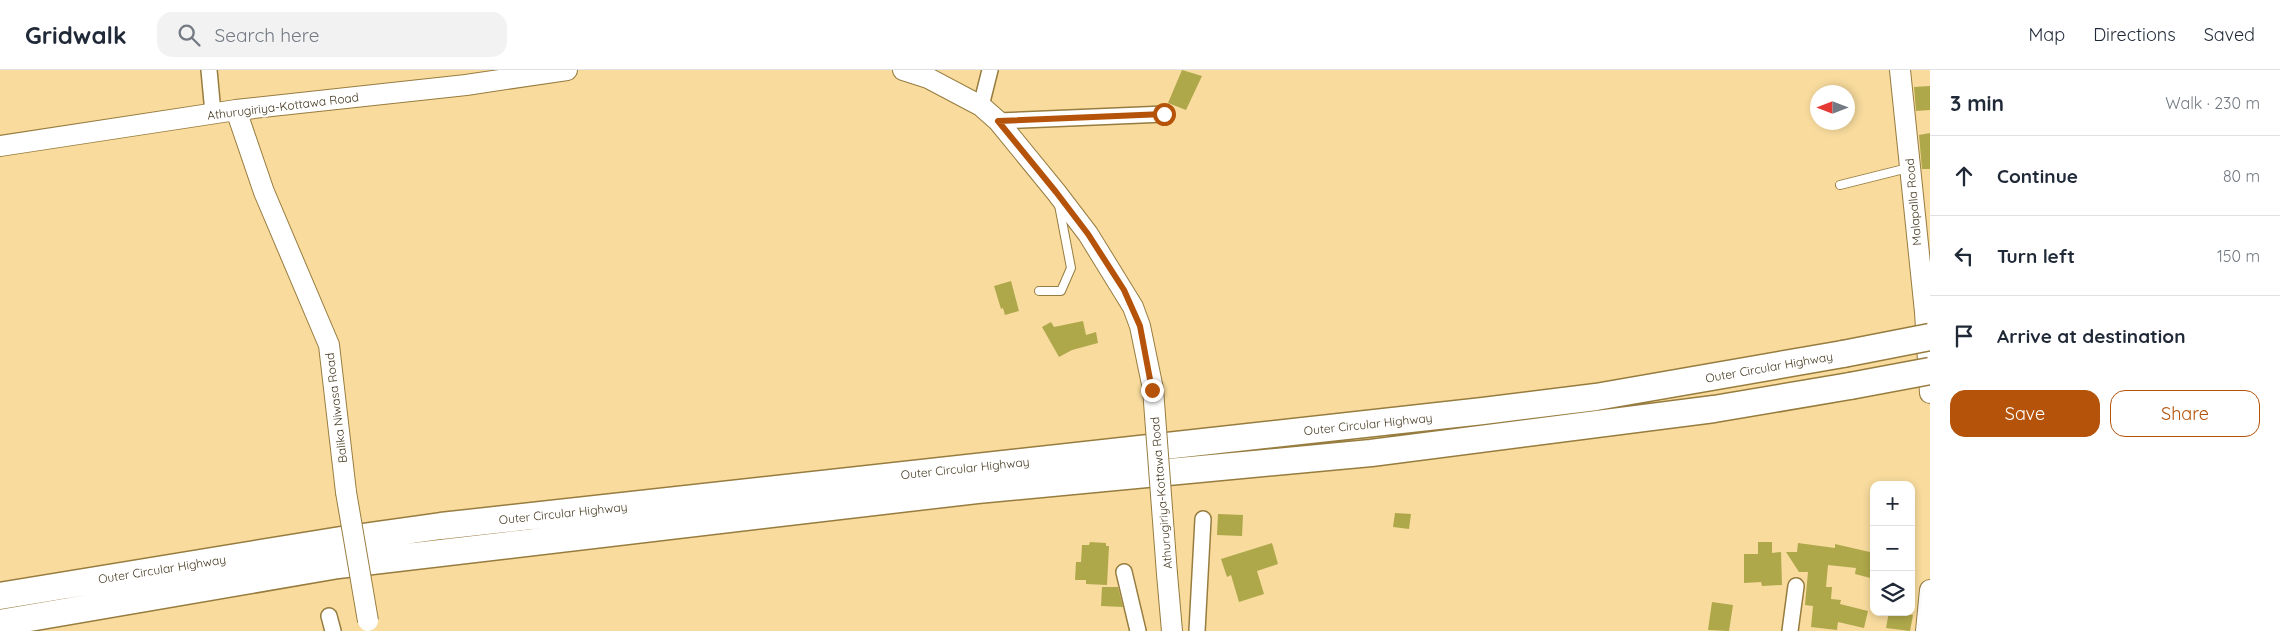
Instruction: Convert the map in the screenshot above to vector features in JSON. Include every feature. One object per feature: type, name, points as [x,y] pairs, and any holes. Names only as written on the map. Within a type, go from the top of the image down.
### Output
[{"type":"highway","name":"Outer Circular Highway","points":[[0,596],[441,526],[1493,410],[1596,396],[1843,354],[1930,337]]},
{"type":"highway","name":"Outer Circular Highway","points":[[0,623],[338,565],[977,490],[1371,453],[1714,409],[1930,371]]},
{"type":"main road","name":"Athurugiriya-Kottawa Road","points":[[0,146],[213,113],[466,85],[566,70]]},
{"type":"main road","name":"Athurugiriya-Kottawa Road","points":[[903,70],[928,78],[981,106],[998,121],[1088,234],[1133,307],[1140,326],[1152,390],[1172,631]]},
{"type":"main road","name":"Malapalla Road","points":[[1900,70],[1911,167],[1930,393]]},
{"type":"main road","name":"Balika Niwasa Road","points":[[236,110],[264,192],[329,345],[346,492],[369,626]]},
{"type":"main road","points":[[1926,631],[1930,590]]},
{"type":"street","points":[[209,70],[213,113]]},
{"type":"street","points":[[981,106],[990,70]]},
{"type":"street","points":[[998,121],[1164,114]]},
{"type":"street","points":[[1197,631],[1203,519]]},
{"type":"street","points":[[1124,572],[1138,631]]},
{"type":"street","points":[[1790,631],[1796,586]]},
{"type":"lane","points":[[1840,185],[1911,167]]},
{"type":"lane","points":[[1039,291],[1061,291],[1071,268],[1056,192]]},
{"type":"building","points":[[1182,70],[1202,76],[1186,110],[1168,103]]},
{"type":"building","points":[[1930,86],[1930,110],[1916,111],[1914,87]]},
{"type":"building","points":[[1930,133],[1930,169],[1922,169],[1919,135]]},
{"type":"building","points":[[1011,281],[1019,311],[1005,315],[1003,308],[1001,309],[994,286]]},
{"type":"building","points":[[1083,321],[1086,335],[1096,332],[1098,343],[1072,350],[1059,357],[1042,327],[1051,322],[1054,327]]},
{"type":"building","points":[[1395,513],[1411,514],[1409,529],[1393,527]]},
{"type":"building","points":[[1218,514],[1243,515],[1242,536],[1217,535]]},
{"type":"building","points":[[1090,542],[1106,543],[1106,546],[1109,546],[1107,585],[1086,584],[1086,580],[1075,580],[1076,562],[1081,562],[1082,545],[1089,545]]},
{"type":"building","points":[[1758,542],[1772,542],[1772,553],[1781,552],[1782,585],[1762,586],[1761,582],[1744,583],[1744,554],[1758,554]]},
{"type":"building","points":[[1272,543],[1278,564],[1257,571],[1264,594],[1239,602],[1231,575],[1227,577],[1221,559]]},
{"type":"building","points":[[1798,543],[1835,548],[1835,544],[1870,552],[1870,578],[1855,574],[1856,568],[1828,565],[1826,587],[1832,587],[1831,599],[1841,600],[1840,604],[1868,611],[1864,628],[1838,622],[1837,630],[1811,627],[1813,606],[1805,605],[1808,572],[1799,572],[1786,552],[1797,552]]},
{"type":"building","points":[[1102,587],[1118,587],[1123,607],[1101,606]]},
{"type":"building","points":[[1712,602],[1733,605],[1729,631],[1708,630]]},
{"type":"building","points":[[1888,616],[1913,616],[1910,631],[1886,628]]},
{"type":"route","points":[[1152,390],[1147,354],[1140,326],[1124,290],[1088,234],[1025,152],[998,121],[1164,114]]}]
